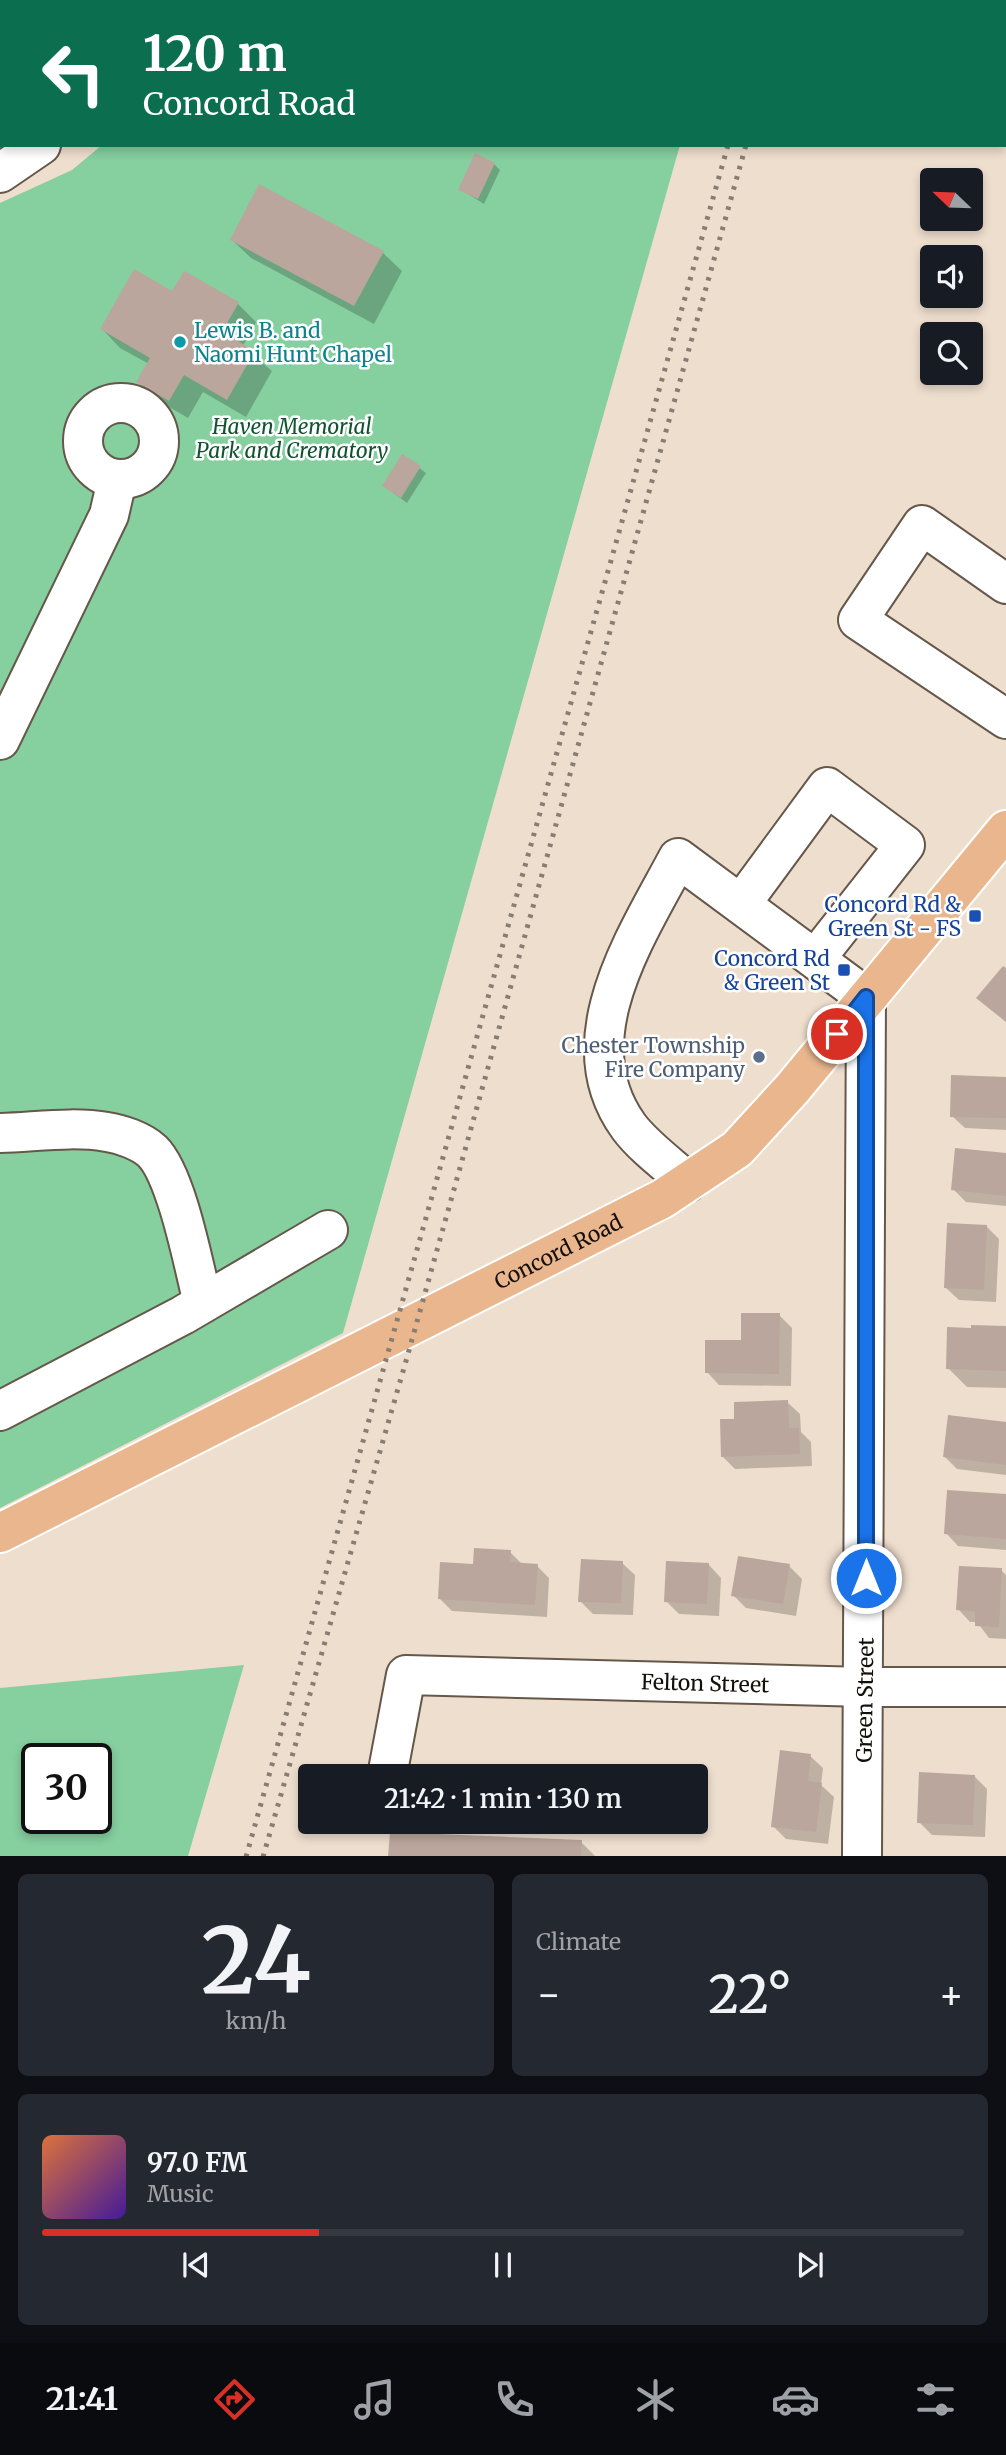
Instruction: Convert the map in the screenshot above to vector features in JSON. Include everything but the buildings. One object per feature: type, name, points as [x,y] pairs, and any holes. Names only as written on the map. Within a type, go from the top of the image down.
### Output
[{"type":"main road","name":"Concord Road","points":[[0,1533],[591,1236],[662,1199],[737,1149],[792,1089],[1006,830]]},
{"type":"main road","points":[[924,931],[1006,863]]},
{"type":"street","points":[[0,173],[38,147]]},
{"type":"street","points":[[0,740],[109,515],[117,480]]},
{"type":"street","points":[[1006,584],[922,525],[858,620],[1006,719]]},
{"type":"street","points":[[741,904],[827,787],[905,845],[816,958]]},
{"type":"street","points":[[688,1182],[629,1127],[604,1075],[602,1038],[613,994],[635,939],[678,858],[866,997]]},
{"type":"street","name":"Green Street","points":[[862,1856],[868,1171],[866,997]]},
{"type":"street","points":[[0,1133],[77,1129],[110,1132],[131,1139],[152,1151],[163,1169],[181,1219],[203,1303]]},
{"type":"street","points":[[0,1411],[203,1303],[328,1230]]},
{"type":"street","name":"Felton Street","points":[[389,1764],[406,1675],[865,1687],[1006,1687]]},
{"type":"green space","name":"Haven Memorial Park and Crematory","points":[[100,147],[679,147],[343,1333],[0,1508],[0,203],[72,170]]},
{"type":"green space","points":[[244,1665],[188,1856],[0,1856],[0,1688]]},
{"type":"railway","points":[[246,1856],[727,147]]},
{"type":"railway","points":[[263,1856],[406,1361],[745,147]]},
{"type":"place","name":"Lewis B. and Naomi Hunt Chapel","points":[[180,342]]},
{"type":"place","name":"Concord Rd & Green St - FS","points":[[975,916]]},
{"type":"place","name":"Concord Rd & Green St","points":[[844,970]]},
{"type":"place","name":"Chester Township Fire Company","points":[[759,1057]]},
{"type":"route","points":[[837,1034],[866,997],[866,1578]]}]
